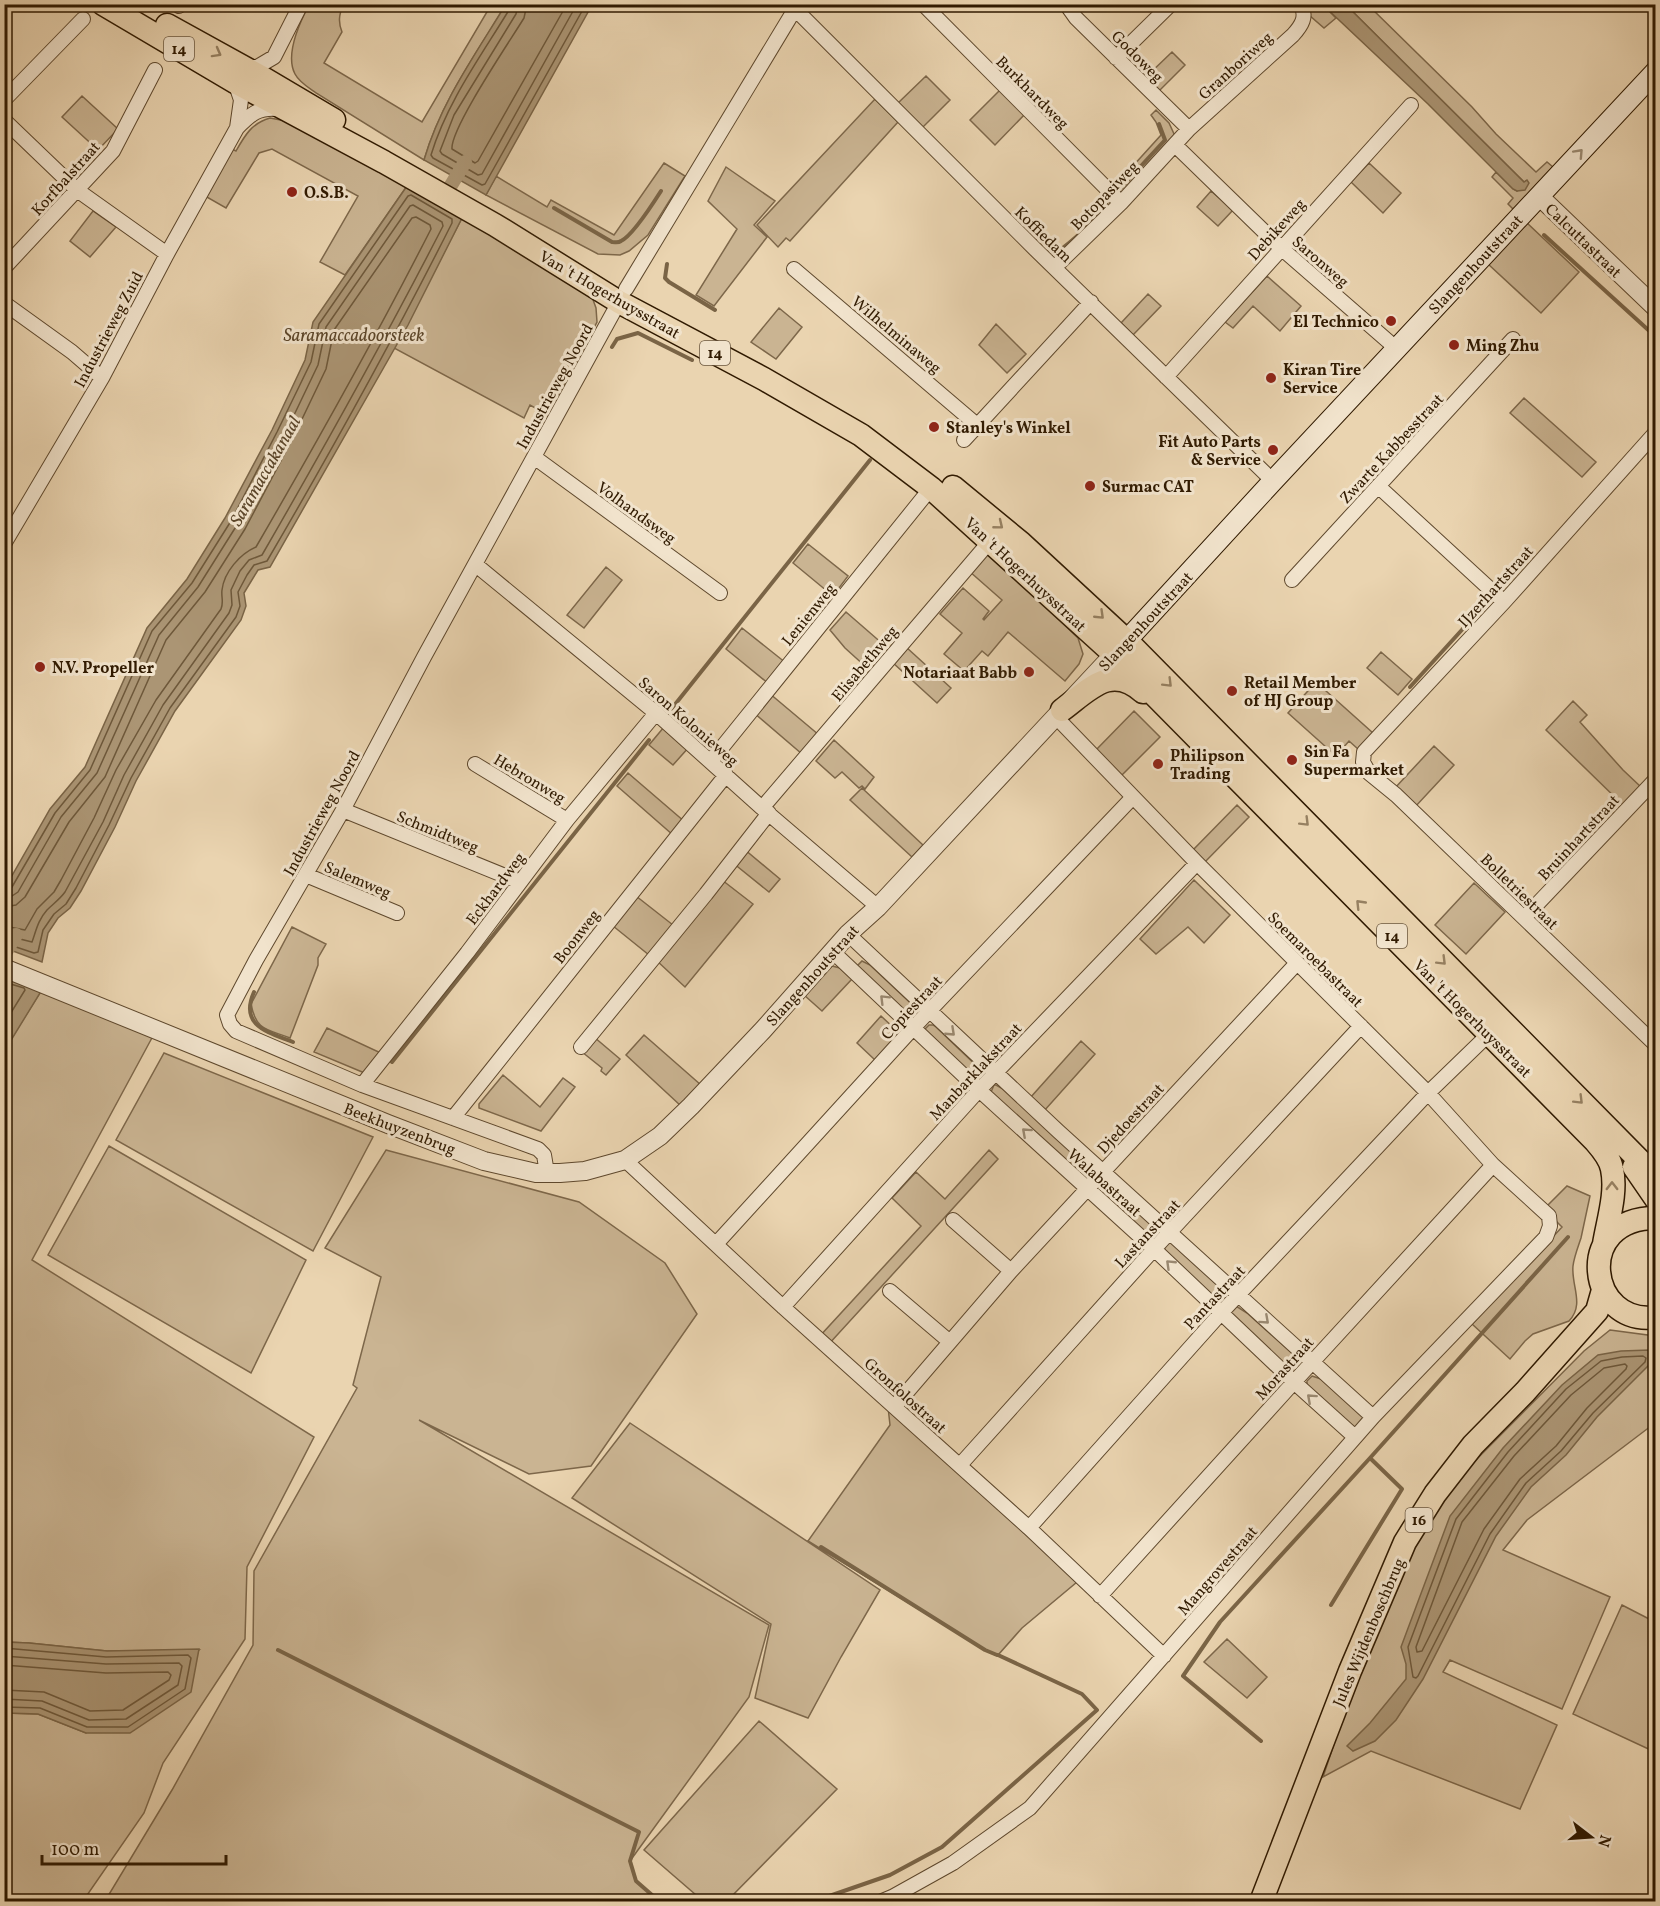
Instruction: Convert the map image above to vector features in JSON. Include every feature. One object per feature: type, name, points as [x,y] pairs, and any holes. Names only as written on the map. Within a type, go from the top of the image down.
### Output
[{"type":"main road","name":"14","points":[[103,4],[239,74]]},
{"type":"main road","name":"14","points":[[129,4],[239,74]]},
{"type":"main road","name":"Slangenhoutstraat","points":[[1120,648],[1656,71]]},
{"type":"main road","name":"Van 't Hogerhuysstraat","points":[[239,74],[498,220],[861,435],[931,488],[1120,648],[1187,726],[1606,1154],[1612,1169],[1613,1194],[1598,1267],[1603,1290]]},
{"type":"main road","name":"Van 't Hogerhuysstraat","points":[[623,296],[723,343],[867,427],[937,475],[1021,543],[1120,648],[1656,1177]]},
{"type":"main road","points":[[1059,713],[1097,684],[1108,679],[1119,679],[1129,681],[1162,710],[1187,726]]},
{"type":"main road","name":"Van 't Hogerhuysstraat","points":[[1614,1136],[1656,1199]]},
{"type":"main road","points":[[1604,1244],[1626,1223],[1640,1218],[1656,1218]]},
{"type":"main road","points":[[1603,1290],[1624,1312],[1638,1317],[1656,1317]]},
{"type":"main road","name":"Jules Wijdenboschbrug","points":[[1261,1902],[1350,1671],[1406,1542],[1435,1494],[1473,1445],[1525,1392],[1597,1311],[1603,1290]]},
{"type":"main road","name":"Jules Wijdenboschbrug","points":[[1525,1392],[1607,1321],[1624,1312]]},
{"type":"street","points":[[239,74],[274,57],[301,4]]},
{"type":"street","name":"Burkhardweg","points":[[922,4],[1121,203]]},
{"type":"street","name":"Godoweg","points":[[1066,4],[1070,12],[1189,129]]},
{"type":"street","points":[[1116,58],[1171,4]]},
{"type":"street","name":"Granboriweg","points":[[1174,145],[1301,27],[1304,18],[1301,4]]},
{"type":"street","name":"Koffiedam","points":[[797,7],[1035,249],[1273,481]]},
{"type":"street","name":"Industrieweg Noord","points":[[547,1173],[544,1155],[538,1149],[362,1085],[236,1031],[228,1020],[228,1011],[343,810],[424,657],[623,296],[797,7]]},
{"type":"street","points":[[4,100],[82,19]]},
{"type":"street","points":[[274,57],[285,100]]},
{"type":"street","name":"Korfbalstraat","points":[[4,268],[113,151],[155,70]]},
{"type":"street","name":"Industrieweg Zuid","points":[[237,128],[241,100],[239,74]]},
{"type":"street","name":"Industrieweg Zuid","points":[[4,544],[9,523],[102,378],[237,128],[254,112],[271,108],[285,100]]},
{"type":"street","name":"Debikeweg","points":[[1166,377],[1411,105]]},
{"type":"street","points":[[4,120],[77,190],[167,254]]},
{"type":"street","name":"Botopasiweg","points":[[1055,267],[1121,203],[1174,145]]},
{"type":"street","name":"Saronweg","points":[[1174,145],[1281,248],[1397,349]]},
{"type":"street","name":"Calcuttastraat","points":[[1539,196],[1656,308]]},
{"type":"street","name":"Wilhelminaweg","points":[[794,269],[977,425]]},
{"type":"street","points":[[964,440],[1091,302]]},
{"type":"street","points":[[4,303],[72,352],[102,378]]},
{"type":"street","name":"Zwarte Kabbesstraat","points":[[1292,580],[1514,339]]},
{"type":"street","name":"IJzerhartstraat","points":[[1363,762],[1364,752],[1504,602],[1656,432]]},
{"type":"street","name":"Volhandsweg","points":[[534,457],[720,593]]},
{"type":"street","points":[[1378,486],[1504,602]]},
{"type":"street","name":"Lenienweg","points":[[711,760],[931,488]]},
{"type":"street","name":"Elisabethweg","points":[[581,1047],[706,894],[766,810],[991,540]]},
{"type":"street","name":"Saron Kolonieweg","points":[[476,565],[656,713],[878,906]]},
{"type":"street","name":"Slangenhoutstraat","points":[[625,1160],[660,1136],[691,1106],[763,1030],[832,951],[878,906],[1120,648]]},
{"type":"street","name":"Eckhardweg","points":[[362,1085],[567,820],[656,713]]},
{"type":"street","name":"Soemaroebastraat","points":[[1059,713],[1133,797],[1197,863],[1428,1093],[1493,1165],[1548,1216],[1550,1226]]},
{"type":"street","name":"Bolletriestraat","points":[[1363,762],[1369,772],[1396,795],[1656,1045]]},
{"type":"street","name":"Hebronweg","points":[[475,764],[567,820]]},
{"type":"street","name":"Boonweg","points":[[453,1118],[726,775]]},
{"type":"street","name":"Bruinhartstraat","points":[[1524,918],[1656,779]]},
{"type":"street","name":"Copiestraat","points":[[716,1244],[913,1028],[1133,797]]},
{"type":"street","name":"Schmidtweg","points":[[343,810],[520,882]]},
{"type":"street","name":"Manbarklakstraat","points":[[783,1306],[979,1090],[1197,863]]},
{"type":"street","name":"Salemweg","points":[[306,875],[397,913]]},
{"type":"street","name":"Walabastraat","points":[[848,934],[1238,1296],[1373,1417]]},
{"type":"street","name":"Walabastraat","points":[[832,951],[1355,1437]]},
{"type":"street","name":"Djedoestraat","points":[[895,1406],[1011,1271],[1297,963]]},
{"type":"street","name":"Beekhuyzenbrug","points":[[4,968],[484,1161],[536,1173],[547,1173],[585,1171],[625,1160]]},
{"type":"street","name":"Lastanstraat","points":[[960,1465],[1154,1249],[1361,1026]]},
{"type":"street","name":"Pantastraat","points":[[1029,1528],[1221,1313],[1428,1093],[1489,1034]]},
{"type":"street","name":"Gronfolostraat","points":[[625,1160],[1029,1528],[1164,1656]]},
{"type":"street","name":"Morastraat","points":[[1100,1596],[1493,1165]]},
{"type":"street","points":[[953,1220],[1011,1271]]},
{"type":"street","name":"Mangrovestraat","points":[[880,1902],[953,1863],[1030,1808],[1355,1437],[1546,1237],[1550,1226]]},
{"type":"street","points":[[890,1290],[950,1342]]},
{"type":"shaded area","points":[[309,5],[343,5],[340,18],[342,32],[324,63],[422,122],[491,5],[506,5],[449,99],[424,160],[316,93],[297,77],[292,66],[293,48],[298,29]]},
{"type":"shaded area","points":[[1305,5],[1323,5],[1336,18],[1324,28],[1309,15]]},
{"type":"shaded area","points":[[1346,5],[1368,5],[1536,172],[1547,162],[1553,167],[1517,206],[1513,209],[1508,204],[1513,198],[1492,177],[1496,172],[1517,191],[1527,181],[1524,182]]},
{"type":"shaded area","points":[[1172,52],[1185,65],[1159,91],[1146,77]]},
{"type":"shaded area","points":[[926,76],[950,100],[921,129],[897,104]]},
{"type":"shaded area","points":[[1000,90],[1025,114],[995,145],[970,120]]},
{"type":"shaded area","points":[[82,96],[118,129],[98,150],[62,117]]},
{"type":"shaded area","points":[[875,99],[898,122],[790,241],[786,238],[778,247],[757,225]]},
{"type":"shaded area","points":[[1156,110],[1169,123],[1175,136],[1121,195],[1112,189],[1161,135],[1151,115]]},
{"type":"shaded area","points":[[270,118],[286,121],[407,186],[345,275],[320,262],[358,196],[272,149],[259,153],[226,208],[205,196],[232,149],[236,151],[250,130],[258,123]]},
{"type":"shaded area","points":[[664,163],[685,176],[648,235],[629,251],[620,255],[598,254],[486,195],[496,176],[547,207],[551,200],[614,235]]},
{"type":"shaded area","points":[[1369,163],[1401,193],[1383,213],[1351,182]]},
{"type":"shaded area","points":[[726,167],[775,201],[754,225],[767,237],[714,306],[696,295],[737,229],[708,201]]},
{"type":"shaded area","points":[[1211,191],[1233,210],[1218,226],[1197,207]]},
{"type":"shaded area","points":[[93,211],[116,227],[90,257],[70,241]]},
{"type":"shaded area","points":[[462,218],[592,297],[597,322],[548,415],[530,405],[524,418],[394,348]]},
{"type":"shaded area","points":[[1526,222],[1579,272],[1541,313],[1488,264]]},
{"type":"shaded area","points":[[1267,276],[1301,306],[1280,331],[1253,306],[1233,328],[1225,322]]},
{"type":"shaded area","points":[[1148,294],[1161,306],[1133,335],[1121,323]]},
{"type":"shaded area","points":[[779,308],[802,327],[776,359],[751,342]]},
{"type":"shaded area","points":[[996,324],[1026,354],[1007,373],[979,345]]},
{"type":"shaded area","points":[[1524,398],[1596,462],[1582,477],[1510,413]]},
{"type":"shaded area","points":[[808,544],[848,576],[833,596],[793,563]]},
{"type":"shaded area","points":[[984,554],[992,555],[1078,638],[1083,654],[1079,664],[1065,681],[1008,632],[988,656],[982,651],[964,671],[944,654],[962,633],[940,614],[963,588],[989,611],[984,620],[1002,600],[969,571]]},
{"type":"shaded area","points":[[606,567],[622,580],[584,628],[567,615]]},
{"type":"shaded area","points":[[846,612],[884,645],[866,667],[845,648],[830,630]]},
{"type":"shaded area","points":[[742,628],[786,663],[769,684],[726,649]]},
{"type":"shaded area","points":[[906,647],[951,688],[937,703],[892,662]]},
{"type":"shaded area","points":[[1381,652],[1412,679],[1398,695],[1367,668]]},
{"type":"shaded area","points":[[1316,682],[1373,733],[1358,749],[1349,741],[1336,756],[1288,713]]},
{"type":"shaded area","points":[[769,693],[819,735],[802,754],[753,712]]},
{"type":"shaded area","points":[[1573,701],[1587,715],[1580,722],[1641,787],[1624,806],[1546,730]]},
{"type":"shaded area","points":[[1134,711],[1160,737],[1120,777],[1095,751]]},
{"type":"shaded area","points":[[664,727],[689,747],[673,765],[649,745]]},
{"type":"shaded area","points":[[834,740],[874,777],[865,789],[862,786],[859,788],[842,772],[835,778],[816,761]]},
{"type":"shaded area","points":[[1434,746],[1454,765],[1415,807],[1395,788]]},
{"type":"shaded area","points":[[628,773],[685,822],[673,835],[617,786]]},
{"type":"shaded area","points":[[862,788],[923,845],[912,857],[850,800]]},
{"type":"shaded area","points":[[1237,805],[1249,817],[1204,863],[1192,851]]},
{"type":"shaded area","points":[[744,849],[780,879],[769,892],[733,863]]},
{"type":"shaded area","points":[[722,880],[753,904],[685,987],[656,960]]},
{"type":"shaded area","points":[[1194,880],[1230,915],[1204,943],[1188,927],[1156,954],[1140,939]]},
{"type":"shaded area","points":[[1474,883],[1505,912],[1466,954],[1435,925]]},
{"type":"shaded area","points":[[636,896],[673,925],[649,955],[613,926]]},
{"type":"shaded area","points":[[292,927],[326,944],[318,958],[318,965],[290,1038],[259,1024],[251,1004]]},
{"type":"shaded area","points":[[862,961],[870,965],[920,1012],[916,1022],[857,966]]},
{"type":"shaded area","points":[[832,966],[840,968],[852,979],[822,1011],[804,995]]},
{"type":"shaded area","points":[[48,980],[160,1023],[32,1260],[314,1437],[247,1567],[245,1639],[163,1763],[144,1813],[83,1901],[5,1901],[5,1713],[38,1714],[86,1733],[199,1650],[107,1651],[5,1642],[4,1050]]},
{"type":"shaded area","points":[[881,1016],[897,1031],[897,1036],[875,1060],[857,1043]]},
{"type":"shaded area","points":[[929,1025],[936,1027],[984,1073],[986,1077],[981,1084],[924,1030]]},
{"type":"shaded area","points":[[327,1028],[383,1054],[367,1074],[314,1052]]},
{"type":"shaded area","points":[[644,1035],[701,1085],[681,1106],[626,1055]]},
{"type":"shaded area","points":[[594,1037],[620,1059],[606,1075],[601,1071],[602,1068],[582,1052]]},
{"type":"shaded area","points":[[1081,1041],[1095,1054],[1044,1111],[1030,1098]]},
{"type":"shaded area","points":[[164,1053],[373,1137],[313,1251],[116,1140]]},
{"type":"shaded area","points":[[503,1075],[540,1107],[563,1078],[575,1087],[541,1131],[479,1108],[479,1104]]},
{"type":"shaded area","points":[[994,1085],[1005,1090],[1094,1172],[1092,1176],[1086,1179],[991,1092]]},
{"type":"shaded area","points":[[109,1146],[306,1260],[251,1373],[48,1255]]},
{"type":"shaded area","points":[[386,1150],[579,1202],[665,1263],[697,1314],[591,1466],[529,1474],[419,1420],[769,1625],[749,1697],[630,1861],[636,1881],[660,1901],[105,1901],[172,1790],[253,1645],[254,1571],[357,1388],[353,1385],[381,1277],[325,1248]]},
{"type":"shaded area","points":[[989,1150],[998,1159],[828,1345],[819,1337],[921,1226],[892,1198],[916,1172],[945,1199]]},
{"type":"shaded area","points":[[1102,1181],[1157,1229],[1160,1233],[1154,1241],[1097,1190]]},
{"type":"shaded area","points":[[1567,1186],[1590,1196],[1573,1266],[1577,1301],[1574,1315],[1569,1321],[1533,1334],[1510,1359],[1472,1324],[1562,1227],[1544,1209]]},
{"type":"shaded area","points":[[1168,1242],[1172,1243],[1225,1292],[1226,1298],[1221,1304],[1164,1250]]},
{"type":"shaded area","points":[[1236,1306],[1295,1356],[1298,1361],[1293,1369],[1289,1369],[1230,1314]]},
{"type":"shaded area","points":[[1610,1330],[1655,1336],[1655,1423],[1527,1520],[1503,1550],[1610,1597],[1562,1709],[1450,1660],[1443,1672],[1557,1725],[1520,1809],[1371,1751],[1323,1777],[1371,1633],[1413,1543],[1456,1480],[1584,1351]]},
{"type":"shaded area","points":[[1312,1376],[1321,1379],[1364,1417],[1353,1430],[1307,1386],[1307,1381]]},
{"type":"shaded area","points":[[888,1407],[1077,1582],[1022,1628],[998,1655],[985,1650],[808,1541],[890,1425]]},
{"type":"shaded area","points":[[630,1423],[880,1590],[808,1718],[755,1698],[771,1624],[572,1498]]},
{"type":"shaded area","points":[[1622,1605],[1655,1622],[1655,1752],[1573,1714]]},
{"type":"shaded area","points":[[1227,1639],[1267,1677],[1247,1698],[1204,1662]]},
{"type":"shaded area","points":[[759,1721],[837,1789],[727,1901],[703,1901],[644,1850]]},
{"type":"water","points":[[506,4],[592,5],[486,195],[424,160],[449,99]]},
{"type":"water","points":[[1323,5],[1346,5],[1524,182],[1527,180],[1529,183],[1525,190],[1513,189],[1428,104]]},
{"type":"water","name":"Saramaccadoorsteek","points":[[407,186],[462,218],[408,325],[270,567],[258,570],[244,593],[246,606],[241,620],[175,711],[136,781],[81,891],[70,908],[58,918],[48,933],[42,962],[5,948],[5,888],[50,809],[85,767],[147,628],[187,579],[225,518],[272,430],[305,360],[313,322]]},
{"type":"water","points":[[5,968],[48,980],[5,1050]]},
{"type":"water","points":[[1655,1351],[1655,1359],[1597,1417],[1566,1455],[1531,1487],[1496,1536],[1423,1679],[1396,1720],[1375,1741],[1353,1751],[1347,1746],[1370,1723],[1406,1679],[1406,1664],[1401,1647],[1450,1516],[1503,1448],[1562,1385],[1598,1355]]},
{"type":"water","points":[[5,1642],[107,1651],[199,1649],[191,1692],[130,1733],[86,1733],[38,1714],[5,1713]]},
{"type":"waterway","points":[[1117,192],[1165,140],[1159,124]]},
{"type":"waterway","name":"Saramaccakanaal","points":[[441,202],[465,162]]},
{"type":"waterway","points":[[554,208],[612,242],[620,242],[637,226],[661,191]]},
{"type":"waterway","points":[[1050,252],[1056,253],[1093,221],[1107,202],[1104,198]]},
{"type":"waterway","points":[[1544,235],[1656,337]]},
{"type":"waterway","points":[[667,264],[665,278],[669,282],[715,310]]},
{"type":"waterway","points":[[612,347],[617,339],[638,333],[692,360]]},
{"type":"waterway","points":[[669,712],[870,460]]},
{"type":"waterway","points":[[1410,687],[1489,600]]},
{"type":"waterway","points":[[392,1062],[649,740]]},
{"type":"waterway","name":"Saramaccakanaal","points":[[4,955],[16,935]]},
{"type":"waterway","points":[[254,992],[250,1004],[253,1020],[266,1031],[293,1042]]},
{"type":"waterway","points":[[1370,1458],[1568,1237]]},
{"type":"waterway","points":[[1261,1741],[1183,1676],[1220,1622],[1370,1458],[1402,1489],[1331,1605]]},
{"type":"waterway","points":[[821,1547],[985,1650],[997,1655]]},
{"type":"waterway","points":[[278,1650],[639,1832],[630,1861],[636,1881],[660,1902]]},
{"type":"waterway","points":[[812,1902],[890,1875],[942,1847],[1097,1710],[1082,1694],[998,1655]]},
{"type":"place","name":"O.S.B.","points":[[292,192]]},
{"type":"place","name":"El Technico","points":[[1391,321]]},
{"type":"place","name":"Ming Zhu","points":[[1454,345]]},
{"type":"place","name":"Kiran Tire Service","points":[[1271,378]]},
{"type":"place","name":"Stanley's Winkel","points":[[934,427]]},
{"type":"place","name":"Fit Auto Parts & Service","points":[[1273,450]]},
{"type":"place","name":"Surmac CAT","points":[[1090,486]]},
{"type":"place","name":"N.V. Propeller","points":[[40,667]]},
{"type":"place","name":"Notariaat Babb","points":[[1029,672]]},
{"type":"place","name":"Retail Member of HJ Group","points":[[1232,691]]},
{"type":"place","name":"Sin Fa Supermarket","points":[[1292,760]]},
{"type":"place","name":"Philipson Trading","points":[[1158,764]]}]
